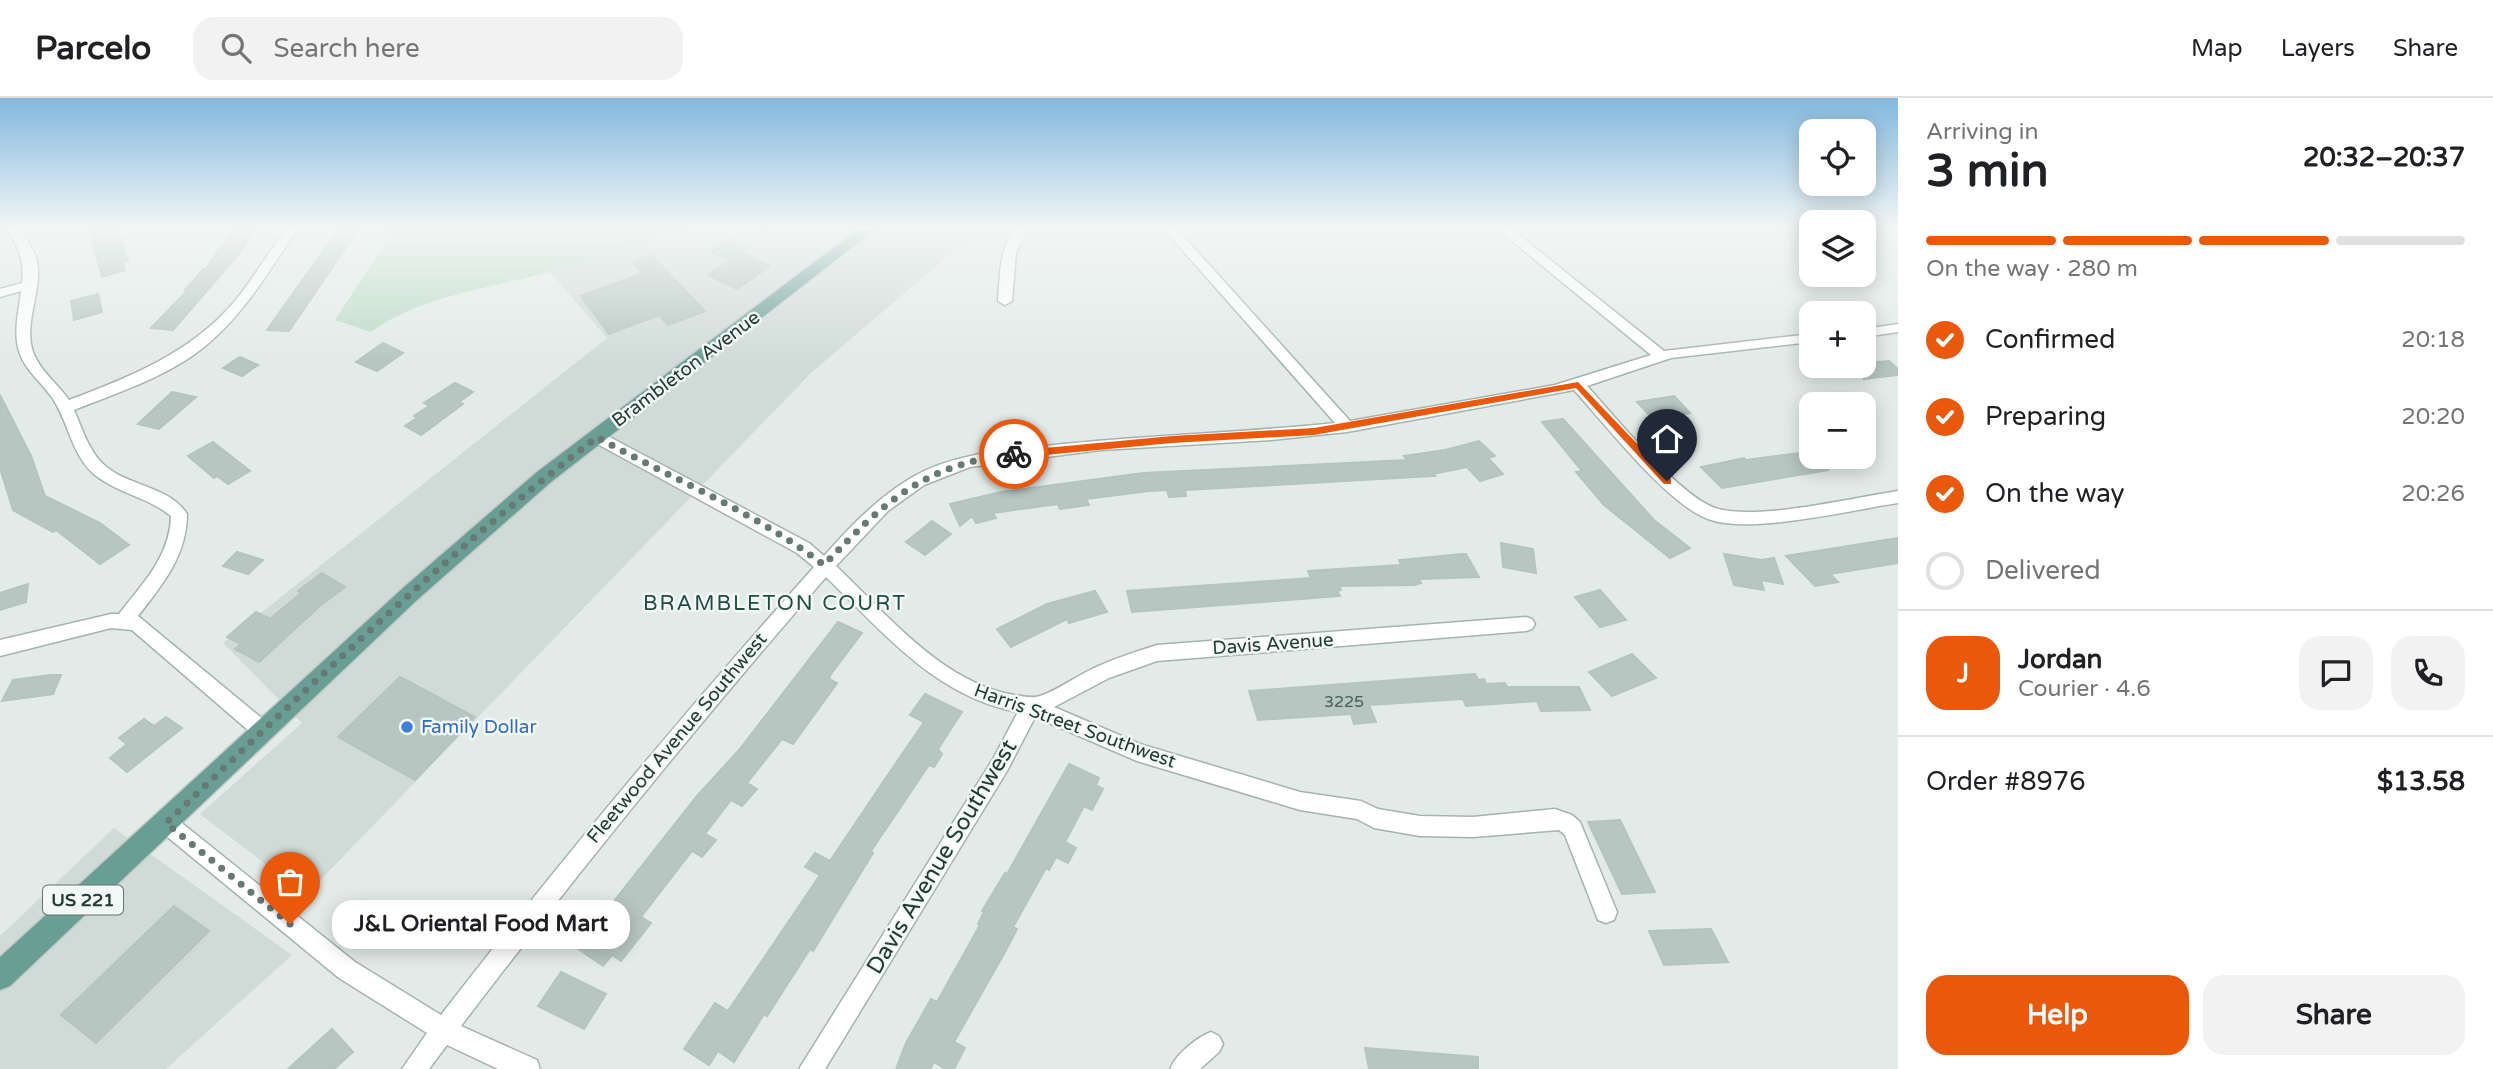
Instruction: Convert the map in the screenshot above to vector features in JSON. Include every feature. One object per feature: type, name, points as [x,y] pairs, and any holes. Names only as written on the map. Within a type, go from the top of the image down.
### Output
[{"type":"main road","name":"Brambleton Avenue","points":[[263,731],[436,570],[544,477],[808,272]]},
{"type":"main road","name":"US 221","points":[[0,976],[263,731]]},
{"type":"street","points":[[31,272],[24,342],[27,355],[37,372],[55,390],[66,407],[92,463],[120,482],[166,501],[179,514],[177,542],[170,560],[125,620]]},
{"type":"street","points":[[66,407],[136,380],[188,352],[238,306],[261,272]]},
{"type":"street","points":[[1005,301],[1007,272]]},
{"type":"street","points":[[1209,272],[1347,427]]},
{"type":"street","points":[[1557,272],[1661,356]]},
{"type":"street","points":[[0,293],[30,285]]},
{"type":"street","points":[[1876,331],[1898,328]]},
{"type":"street","name":"Fleetwood Avenue Southwest","points":[[414,1069],[566,871],[824,565],[903,491],[943,469],[967,462],[1101,445],[1271,435],[1347,427],[1578,385],[1661,356],[1707,348],[1799,339]]},
{"type":"street","points":[[1578,385],[1667,481],[1693,503],[1712,514],[1749,520],[1898,497]]},
{"type":"street","name":"Harris Street Southwest","points":[[597,437],[803,548],[907,646],[958,682],[995,699],[1014,705],[1031,706],[1136,752],[1309,803],[1361,810],[1374,818],[1420,825],[1473,827],[1555,819],[1565,822],[1573,829],[1606,912]]},
{"type":"street","points":[[0,648],[111,621],[125,620],[136,623],[263,731]]},
{"type":"street","name":"Davis Avenue","points":[[1031,706],[1047,703],[1094,676],[1124,663],[1157,653],[1526,624]]},
{"type":"street","name":"Davis Avenue Southwest","points":[[811,1069],[1000,765],[1031,706]]},
{"type":"street","points":[[166,823],[346,970],[494,1056],[528,1069]]},
{"type":"street","points":[[1182,1069],[1211,1044]]},
{"type":"shaded area","points":[[550,272],[929,272],[812,372],[306,895],[200,814],[302,723],[223,643],[607,338]]},
{"type":"shaded area","points":[[114,828],[292,955],[166,1069],[0,1069],[0,936]]},
{"type":"green space","points":[[366,272],[548,272],[433,301],[391,319],[371,332],[335,320]]},
{"type":"building","points":[[101,272],[117,272],[102,277]]},
{"type":"building","points":[[200,272],[223,272],[173,330],[151,328],[188,290],[185,290]]},
{"type":"building","points":[[308,272],[329,272],[289,331],[267,330]]},
{"type":"building","points":[[668,272],[705,311],[668,325],[659,315],[609,334],[581,296],[643,273]]},
{"type":"building","points":[[712,272],[761,272],[737,289],[708,275]]},
{"type":"building","points":[[98,294],[102,312],[74,320],[71,301]]},
{"type":"building","points":[[383,343],[403,353],[377,371],[356,362]]},
{"type":"building","points":[[240,357],[258,365],[242,376],[223,368]]},
{"type":"building","points":[[1889,361],[1898,369],[1898,375],[1876,378],[1876,362]]},
{"type":"building","points":[[455,383],[473,392],[459,402],[463,404],[421,435],[405,426],[429,406],[424,403]]},
{"type":"building","points":[[172,392],[196,397],[159,429],[138,424]]},
{"type":"building","points":[[0,395],[31,456],[45,496],[100,523],[129,545],[100,564],[56,530],[53,532],[13,510],[0,468]]},
{"type":"building","points":[[1674,396],[1690,413],[1653,419],[1637,402]]},
{"type":"building","points":[[1563,419],[1654,520],[1690,548],[1670,558],[1604,505],[1576,472],[1582,471],[1542,422]]},
{"type":"building","points":[[1479,441],[1495,456],[1488,458],[1503,474],[1480,481],[1467,467],[1433,474],[1435,476],[1185,490],[1186,496],[1169,497],[1167,490],[1149,491],[1086,499],[1089,505],[1060,509],[1058,504],[993,513],[996,518],[976,523],[972,516],[960,526],[950,504],[1001,492],[1143,473],[1407,460],[1404,456],[1445,450]]},
{"type":"building","points":[[213,442],[250,471],[228,484],[217,476],[214,478],[188,456]]},
{"type":"building","points":[[1799,453],[1799,469],[1828,470],[1722,488],[1701,467],[1744,458],[1746,460]]},
{"type":"building","points":[[932,521],[951,534],[925,555],[906,542]]},
{"type":"building","points":[[1898,538],[1898,563],[1830,574],[1838,582],[1815,586],[1786,556]]},
{"type":"building","points":[[1501,543],[1533,549],[1536,573],[1503,567]]},
{"type":"building","points":[[237,552],[263,560],[248,574],[223,566]]},
{"type":"building","points":[[1466,554],[1479,577],[1419,579],[1421,583],[1415,585],[1339,586],[1341,590],[1337,591],[1340,596],[1132,612],[1127,591],[1311,578],[1308,571],[1401,565],[1399,560]]},
{"type":"building","points":[[1724,554],[1762,560],[1774,558],[1783,584],[1761,580],[1764,590],[1734,585]]},
{"type":"building","points":[[322,573],[345,587],[321,605],[259,662],[235,649],[241,644],[227,637],[256,612],[270,619],[301,593],[298,591]]},
{"type":"building","points":[[28,584],[26,602],[0,610],[0,593]]},
{"type":"building","points":[[1600,590],[1626,620],[1600,627],[1575,597]]},
{"type":"building","points":[[1095,591],[1107,612],[1069,623],[1067,619],[1011,647],[997,629],[1047,604]]},
{"type":"building","points":[[838,622],[862,633],[831,674],[829,679],[837,683],[793,744],[782,739],[747,783],[757,789],[742,806],[731,800],[705,834],[716,840],[702,857],[692,851],[641,917],[651,923],[621,961],[612,955],[603,966],[577,948],[697,796],[739,750]]},
{"type":"building","points":[[1632,654],[1656,678],[1612,696],[1589,672]]},
{"type":"building","points":[[1475,674],[1478,680],[1484,679],[1486,684],[1505,683],[1507,687],[1579,687],[1590,710],[1541,711],[1537,701],[1466,706],[1463,699],[1369,705],[1376,722],[1354,724],[1351,714],[1258,720],[1249,691]]},
{"type":"building","points":[[61,675],[53,694],[2,701],[13,680]]},
{"type":"building","name":"Family Dollar","points":[[400,677],[475,717],[415,780],[338,737]]},
{"type":"building","points":[[925,694],[962,712],[938,749],[942,754],[934,767],[929,765],[871,851],[873,853],[813,951],[810,949],[734,1062],[718,1051],[709,1065],[684,1049],[715,1003],[728,1011],[820,875],[805,867],[815,853],[830,861],[924,722],[910,715]]},
{"type":"building","points":[[166,717],[182,728],[127,772],[110,758],[127,744],[119,738],[144,719],[154,726]]},
{"type":"building","points":[[1069,764],[1099,778],[1096,785],[1103,789],[1092,810],[1084,806],[1065,842],[1076,848],[1068,863],[1056,857],[1049,870],[1046,868],[1013,927],[1017,929],[954,1042],[965,1048],[954,1069],[945,1069],[934,1062],[930,1069],[896,1069],[906,1043],[931,999],[937,1002],[980,925],[978,924],[984,912],[982,911],[1005,873],[1007,874]]},
{"type":"building","points":[[1620,820],[1655,892],[1622,894],[1588,822]]},
{"type":"building","points":[[174,906],[209,931],[96,1043],[61,1015]]},
{"type":"building","points":[[1711,929],[1728,962],[1664,965],[1649,931]]},
{"type":"building","points":[[561,972],[606,994],[584,1029],[538,1006]]},
{"type":"building","points":[[332,1029],[353,1052],[334,1069],[288,1069]]},
{"type":"building","points":[[1365,1048],[1478,1057],[1478,1069],[1369,1069]]},
{"type":"way so far","points":[[290,924],[166,823],[436,570],[544,477],[597,437],[803,548],[824,565],[882,508],[918,481],[943,469],[967,462],[1014,454]]},
{"type":"place","name":"Family Dollar","points":[[407,727]]},
{"type":"place","name":"J&L Oriental Food Mart","points":[[290,924]]},
{"type":"district","name":"BRAMBLETON COURT","points":[[775,603]]},
{"type":"route","points":[[1014,454],[1172,439],[1271,435],[1347,427],[1578,385],[1667,481]]}]
